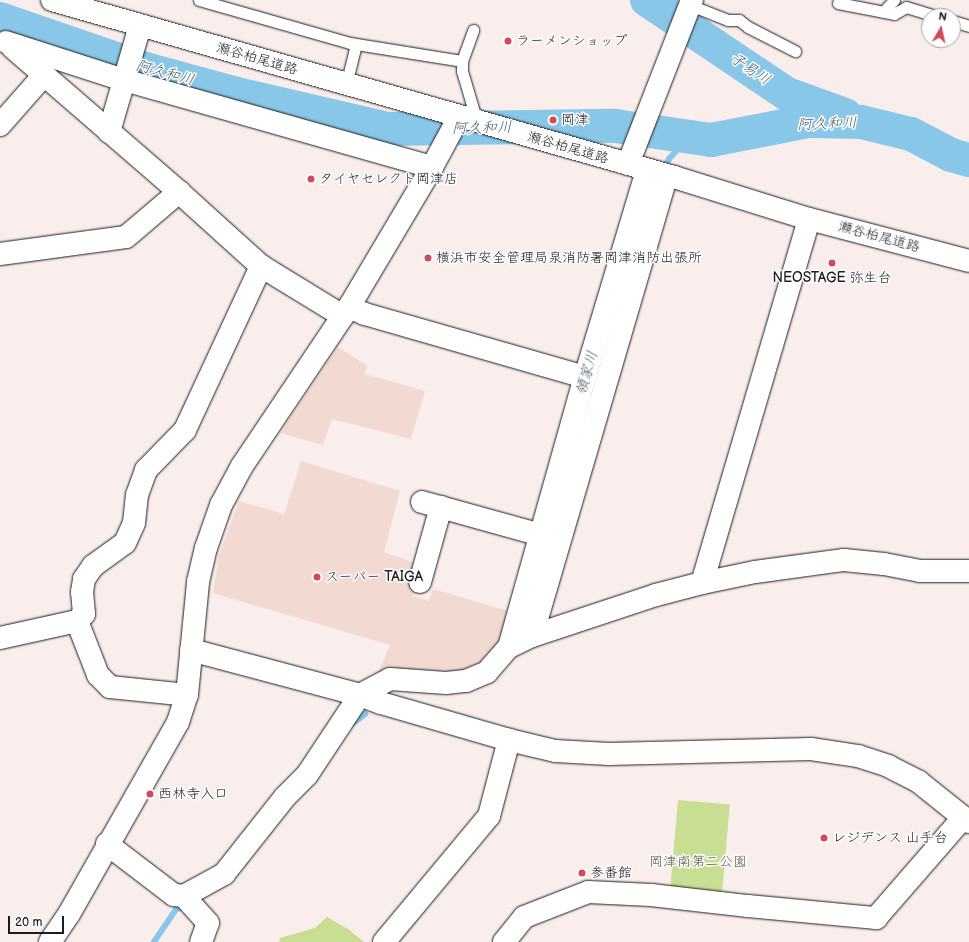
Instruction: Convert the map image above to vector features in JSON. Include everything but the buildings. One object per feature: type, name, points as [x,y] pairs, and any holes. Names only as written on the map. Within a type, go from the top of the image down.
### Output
[{"type":"street","name":"瀬谷柏尾道路","points":[[58,1],[346,85],[468,119],[644,165],[809,219],[969,262]]},
{"type":"street","points":[[532,636],[644,165],[650,109],[688,11]]},
{"type":"street","points":[[109,132],[140,26]]},
{"type":"street","points":[[3,41],[179,192],[261,266],[346,311],[365,314],[584,377]]},
{"type":"street","points":[[3,41],[432,167]]},
{"type":"street","points":[[0,125],[44,75]]},
{"type":"street","points":[[50,942],[68,914],[178,722],[187,695],[198,582],[206,548],[221,505],[242,466],[346,311],[432,167],[468,119]]},
{"type":"street","points":[[509,647],[644,165]]},
{"type":"street","points":[[0,254],[126,237],[179,192]]},
{"type":"street","points":[[702,583],[809,219]]},
{"type":"street","points":[[0,638],[77,621],[84,614],[82,592],[84,579],[93,566],[125,543],[134,523],[137,495],[146,470],[185,430],[261,266]]},
{"type":"street","points":[[420,582],[432,504],[541,534]]},
{"type":"street","points":[[107,844],[174,895],[184,896],[224,874],[285,797],[307,775],[360,695],[390,679],[446,683],[466,681],[487,672],[509,647],[532,636],[656,595],[702,583],[755,572],[844,560],[884,564],[920,571],[969,571]]},
{"type":"street","points":[[77,621],[98,675],[110,687],[187,695]]},
{"type":"street","points":[[191,650],[360,695],[381,703],[509,740],[555,751],[609,754],[811,749],[858,756],[888,766],[919,782],[966,820],[876,918],[756,907],[651,895],[588,892],[524,917],[504,942]]},
{"type":"street","points":[[384,942],[489,816],[509,740]]},
{"type":"street","points":[[184,896],[208,923],[201,942]]},
{"type":"lane","points":[[199,0],[356,44],[462,61]]},
{"type":"lane","points":[[883,12],[894,0]]},
{"type":"lane","points":[[838,4],[894,14],[906,7],[921,12]]},
{"type":"lane","points":[[688,11],[728,20],[739,20],[748,27],[795,51]]},
{"type":"lane","points":[[468,119],[462,61],[474,30]]},
{"type":"lane","points":[[346,85],[356,44]]},
{"type":"shaded area","points":[[338,347],[367,366],[365,374],[425,391],[411,439],[332,419],[323,445],[280,433]]},
{"type":"shaded area","name":"スーパー TAIGA","points":[[301,461],[400,491],[384,552],[421,565],[413,596],[429,601],[433,589],[512,612],[503,645],[483,668],[462,676],[412,673],[378,673],[390,645],[213,593],[219,555],[239,501],[284,514]]},
{"type":"green space","name":"岡津南第二公園","points":[[678,800],[730,805],[722,891],[670,887]]},
{"type":"green space","points":[[327,917],[348,929],[364,942],[279,942],[280,938],[315,928]]},
{"type":"waterway","name":"子易川","points":[[647,0],[787,94],[845,115]]},
{"type":"waterway","name":"阿久和川","points":[[0,19],[145,69],[237,94],[387,129],[615,126],[711,140],[809,121],[861,122],[911,134],[951,155],[969,160]]},
{"type":"waterway","name":"領家川","points":[[663,170],[669,159],[690,136]]},
{"type":"waterway","points":[[351,725],[365,714]]},
{"type":"waterway","points":[[154,942],[176,909],[185,907]]},
{"type":"place","name":"ラーメンショップ","points":[[508,41]]},
{"type":"place","name":"岡津","points":[[553,120]]},
{"type":"place","name":"タイヤセレクト岡津店","points":[[311,179]]},
{"type":"place","name":"横浜市安全管理局泉消防署岡津消防出張所","points":[[428,258]]},
{"type":"place","name":"NEOSTAGE 弥生台","points":[[832,263]]},
{"type":"place","name":"スーパー TAIGA","points":[[317,577]]},
{"type":"place","name":"西林寺入口","points":[[150,794]]},
{"type":"place","name":"レジデンス 山手台","points":[[824,838]]},
{"type":"place","name":"参番館","points":[[582,873]]}]
